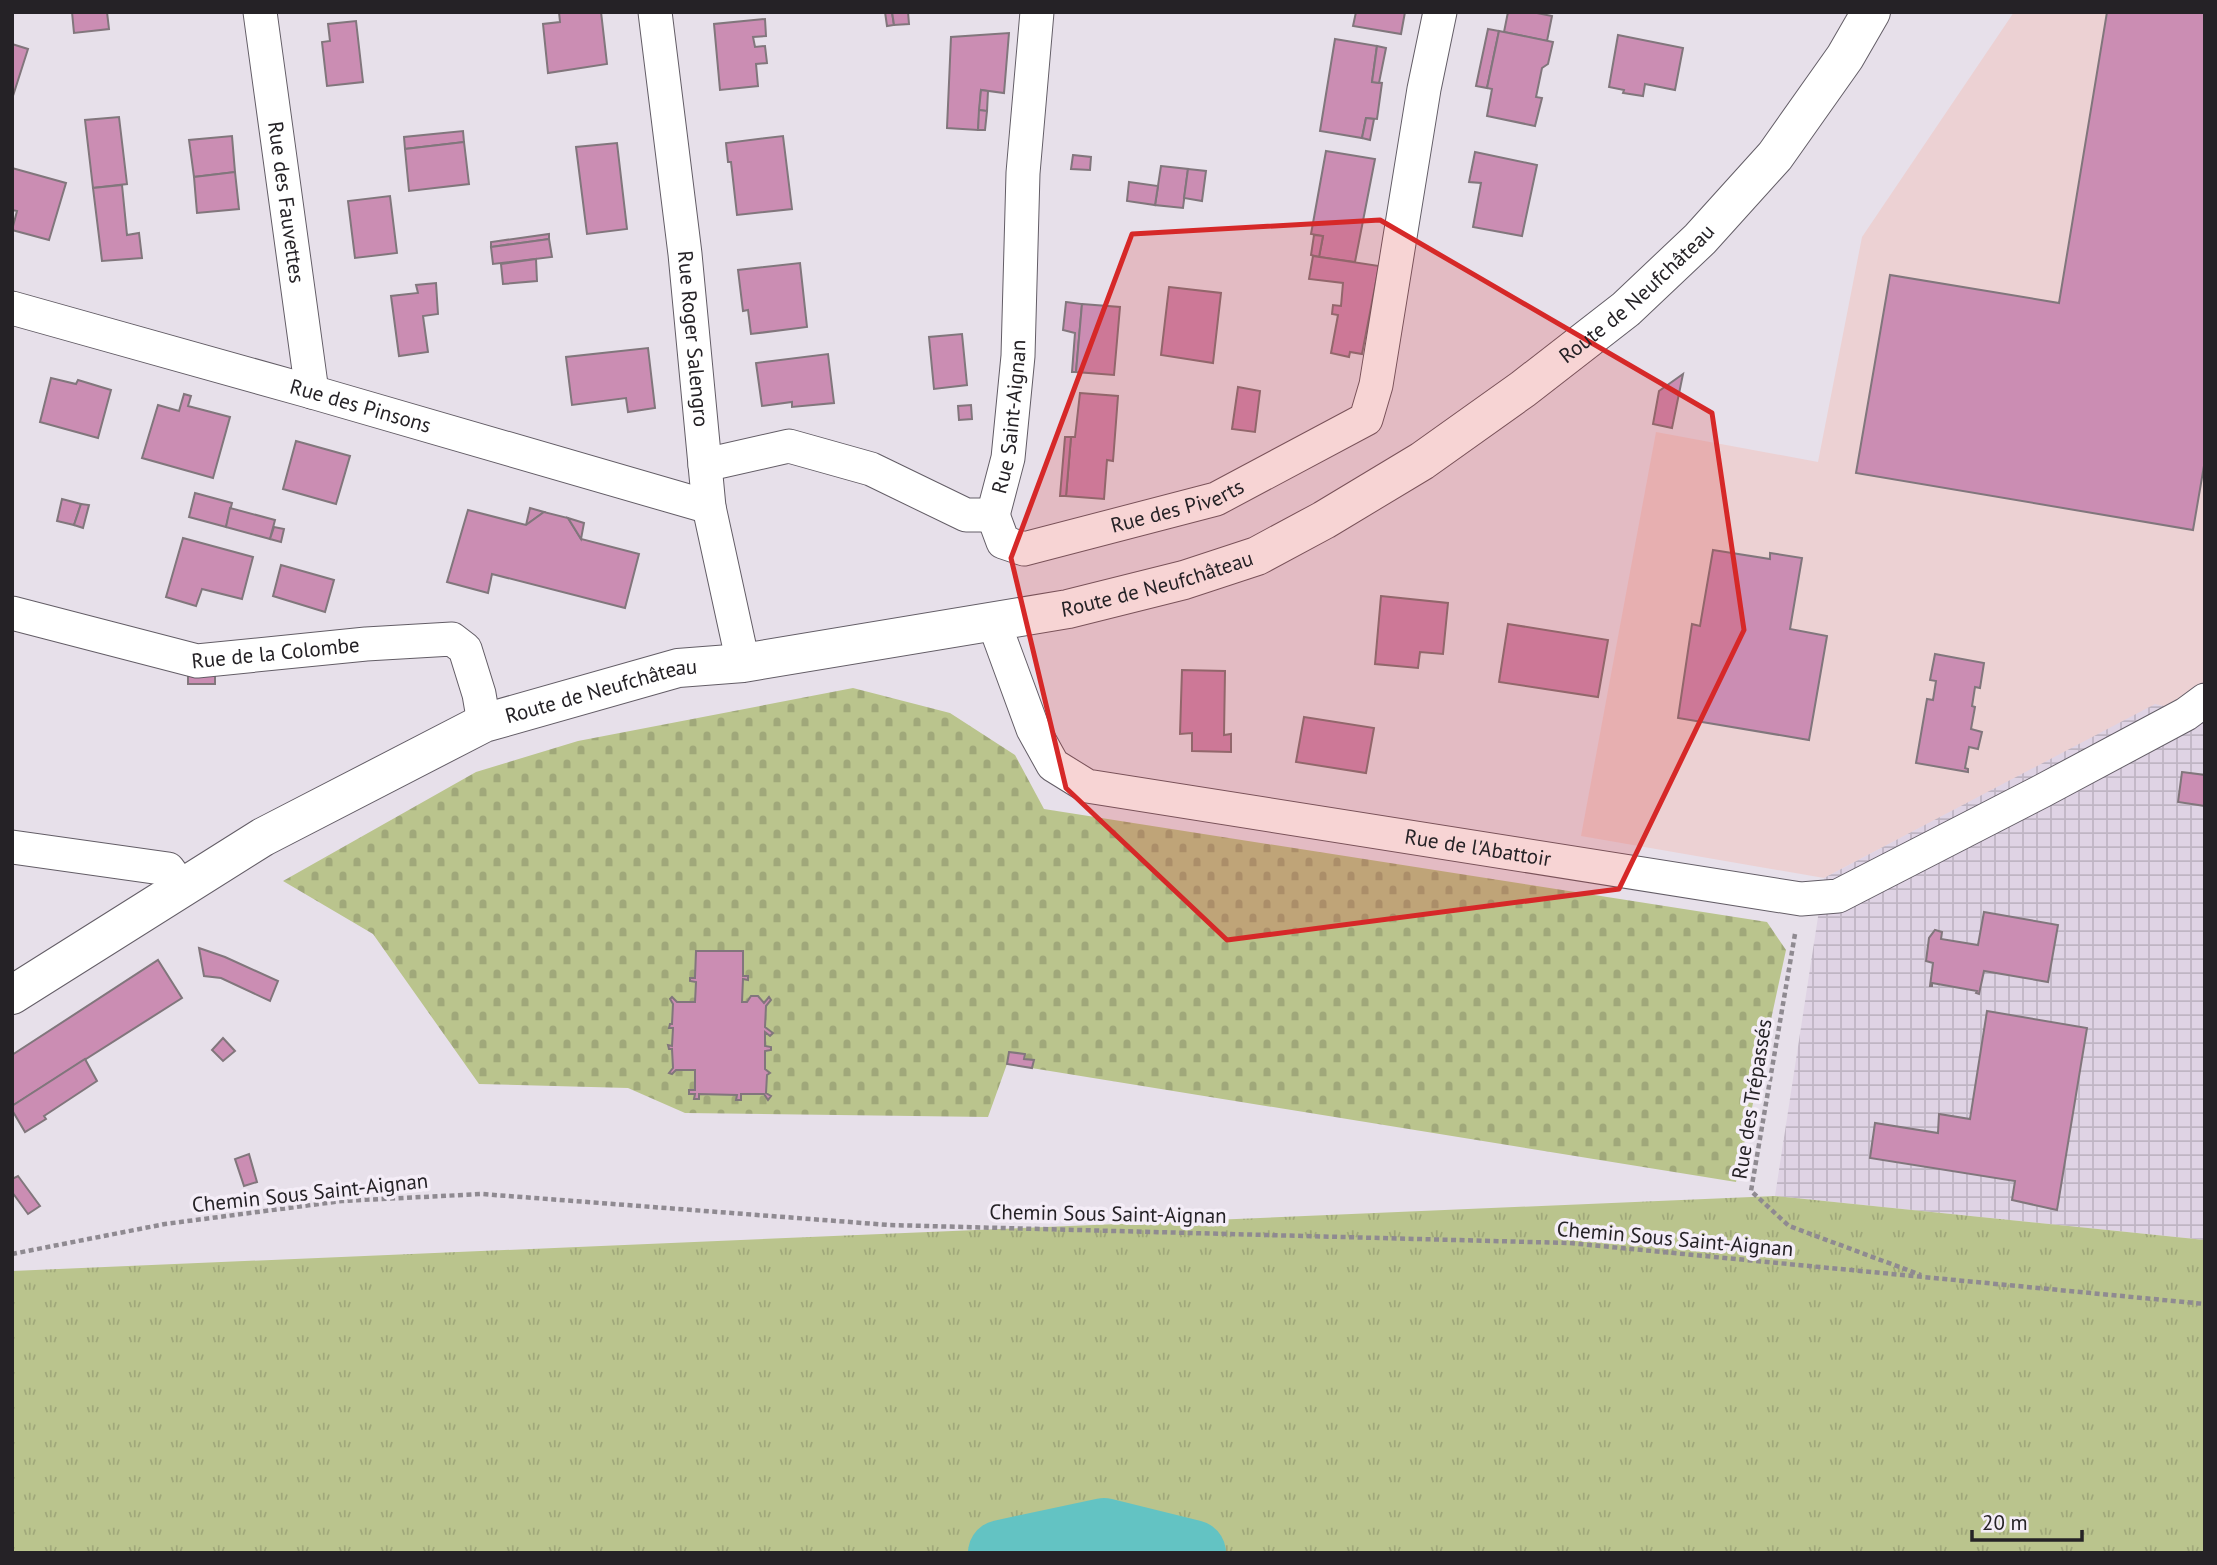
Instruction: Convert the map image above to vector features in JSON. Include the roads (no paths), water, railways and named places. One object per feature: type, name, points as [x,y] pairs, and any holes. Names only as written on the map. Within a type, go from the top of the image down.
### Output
[{"type":"main road","name":"Route de Neufchâteau","points":[[12,995],[263,837],[484,723],[678,667],[743,663],[1081,606],[1184,580],[1257,556],[1324,520],[1422,461],[1523,390],[1626,309],[1700,239],[1775,156],[1845,57],[1871,12]]},
{"type":"street","name":"Rue des Fauvettes","points":[[260,12],[312,391]]},
{"type":"street","name":"Rue Roger Salengro","points":[[655,12],[685,254],[709,507],[743,663]]},
{"type":"street","name":"Rue Saint-Aignan","points":[[705,465],[789,446],[871,469],[966,515],[992,516],[1008,458],[1018,356],[1023,173],[1037,12]]},
{"type":"street","name":"Rue des Piverts","points":[[992,516],[1003,542],[1024,548],[1216,499],[1366,419],[1376,384],[1424,89],[1440,12]]},
{"type":"street","name":"Rue des Pinsons","points":[[12,308],[312,391],[709,507]]},
{"type":"street","name":"Rue de la Colombe","points":[[12,612],[197,661],[366,644],[452,639],[465,649],[479,694],[484,723]]},
{"type":"street","name":"Rue de l'Abattoir","points":[[993,620],[1033,729],[1046,753],[1053,765],[1087,786],[1801,898],[1838,896],[2042,791],[2186,714],[2205,700]]},
{"type":"street","points":[[12,847],[168,869],[182,888]]},
{"type":"waterway","points":[[1001,1553],[1104,1531],[1193,1553]]}]
